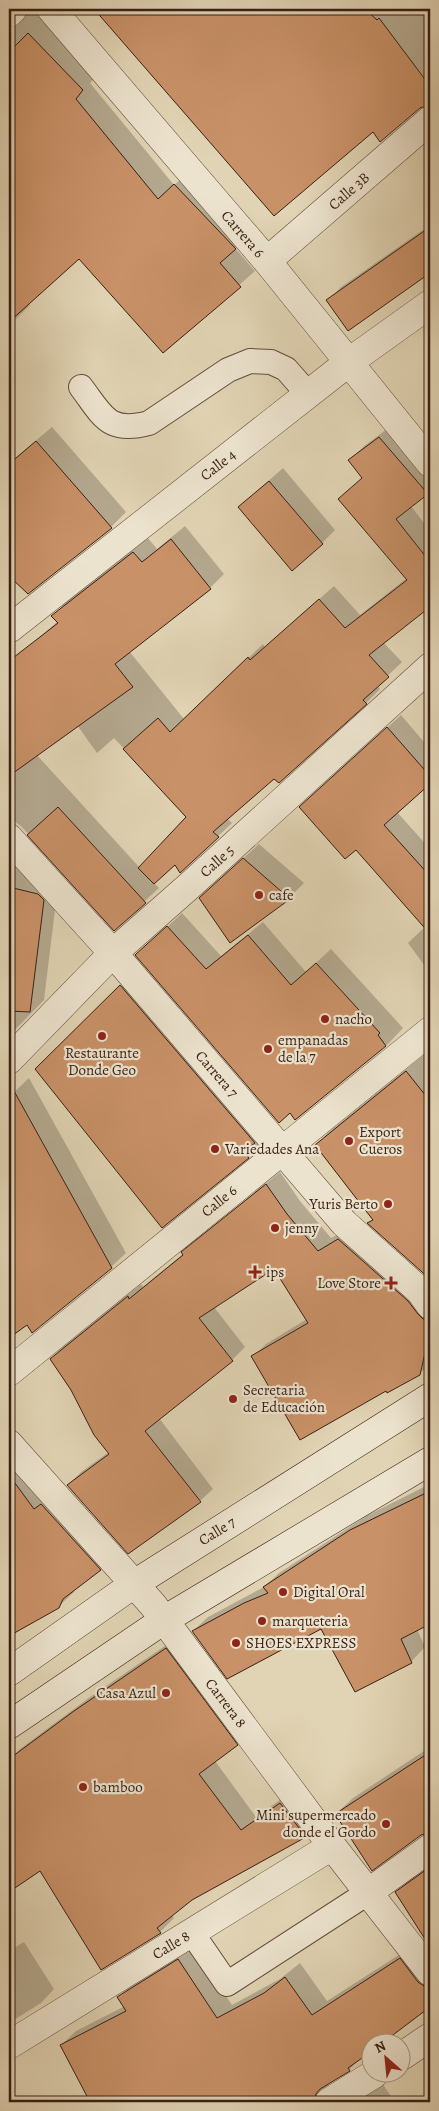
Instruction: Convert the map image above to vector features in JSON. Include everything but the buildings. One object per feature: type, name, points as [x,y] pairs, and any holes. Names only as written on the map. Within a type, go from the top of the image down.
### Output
[{"type":"street","points":[[9,13],[13,9]]},
{"type":"street","name":"Carrera 6","points":[[50,9],[267,261],[430,463]]},
{"type":"street","name":"Calle 3B","points":[[267,261],[430,120]]},
{"type":"street","name":"Calle 4","points":[[9,629],[308,394],[430,304]]},
{"type":"street","name":"Calle 5","points":[[9,1060],[113,953],[430,668]]},
{"type":"street","name":"Carrera 7","points":[[9,838],[113,953],[344,1223],[420,1291],[430,1306]]},
{"type":"street","name":"Calle 6","points":[[9,1372],[430,1031]]},
{"type":"street","name":"Calle 7","points":[[9,1672],[134,1584],[430,1397]]},
{"type":"street","name":"Carrera 8","points":[[9,1444],[164,1620],[332,1846],[430,1972]]},
{"type":"street","points":[[9,1725],[164,1620],[430,1461]]},
{"type":"street","name":"Calle 8","points":[[9,2044],[332,1846]]},
{"type":"street","points":[[369,1892],[430,1848]]},
{"type":"street","points":[[412,2049],[430,2037]]},
{"type":"street","points":[[329,2102],[362,2081]]},
{"type":"lane","points":[[81,387],[106,420],[120,426],[134,427],[149,423],[228,370],[250,361],[271,362],[286,369],[308,394]]},
{"type":"lane","points":[[192,1932],[227,1984],[369,1892]]},
{"type":"place","name":"cafe","points":[[259,895]]},
{"type":"place","name":"nacho","points":[[325,1019]]},
{"type":"place","name":"Restaurante Donde Geo","points":[[102,1036]]},
{"type":"place","name":"empanadas de la 7","points":[[268,1049]]},
{"type":"place","name":"Export Cueros","points":[[349,1141]]},
{"type":"place","name":"Variedades Ana","points":[[215,1149]]},
{"type":"place","name":"Yuris Berto","points":[[388,1204]]},
{"type":"place","name":"jenny","points":[[275,1228]]},
{"type":"place","name":"ips","points":[[255,1272]]},
{"type":"place","name":"Love Store","points":[[391,1283]]},
{"type":"place","name":"Secretaria de Educación","points":[[233,1399]]},
{"type":"place","name":"Digital Oral","points":[[283,1592]]},
{"type":"place","name":"marqueteria","points":[[262,1621]]},
{"type":"place","name":"SHOES EXPRESS","points":[[236,1643]]},
{"type":"place","name":"Casa Azul","points":[[166,1693]]},
{"type":"place","name":"bamboo","points":[[83,1787]]},
{"type":"place","name":"Mini supermercado donde el Gordo","points":[[386,1824]]}]
